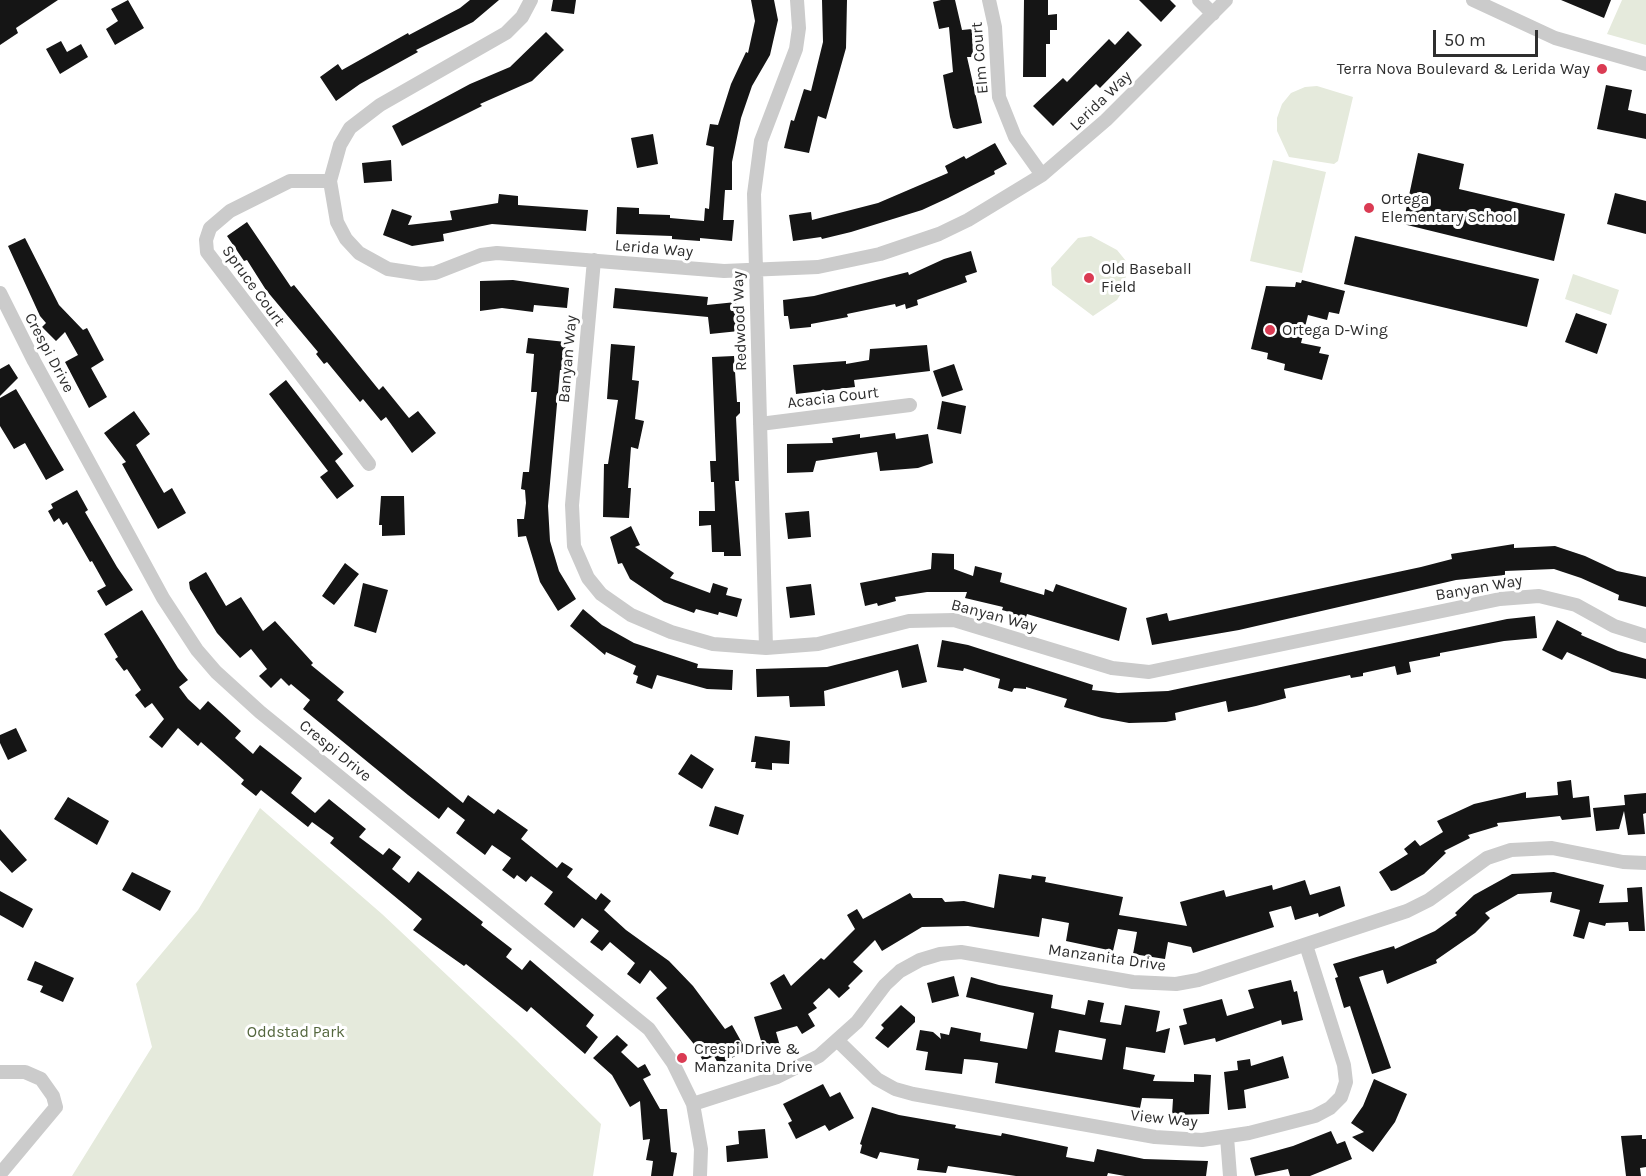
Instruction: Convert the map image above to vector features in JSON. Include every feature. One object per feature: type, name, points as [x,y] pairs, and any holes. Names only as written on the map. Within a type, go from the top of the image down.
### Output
[{"type":"street","name":"Lerida Way","points":[[531,0],[522,17],[506,33],[364,115],[350,128],[340,145],[330,181],[337,222],[346,239],[359,253],[388,269],[405,273],[435,273],[480,255],[497,253],[692,269],[755,271],[819,267],[909,245],[939,234],[984,212],[1042,175],[1106,120],[1226,0]]},
{"type":"street","name":"Redwood Way","points":[[766,648],[755,271],[756,167],[768,117],[796,50],[797,0]]},
{"type":"street","name":"Elm Court","points":[[989,0],[995,27],[999,97],[1015,137],[1042,175]]},
{"type":"street","points":[[1199,0],[1213,14]]},
{"type":"street","points":[[1473,0],[1555,38],[1646,64]]},
{"type":"street","name":"Spruce Court","points":[[330,181],[290,181],[230,211],[210,228],[206,240],[207,252],[369,464]]},
{"type":"street","name":"Banyan Way","points":[[594,260],[571,525],[579,561],[601,594],[631,615],[671,632],[714,644],[766,648],[818,644],[909,621],[943,619],[976,626],[1112,668],[1149,672],[1520,596],[1558,599],[1576,605],[1614,626],[1646,636]]},
{"type":"street","name":"Crespi Drive","points":[[0,293],[33,361],[163,598],[197,650],[216,672],[260,712],[634,1015],[661,1044],[684,1083],[693,1104],[701,1149],[700,1176]]},
{"type":"street","name":"Acacia Court","points":[[760,424],[910,405]]},
{"type":"street","name":"Manzanita Drive","points":[[693,1104],[801,1067],[839,1042],[885,985],[900,971],[940,954],[982,955],[1154,985],[1198,980],[1407,911],[1429,900],[1487,858],[1511,850],[1552,848],[1623,862],[1646,862]]},
{"type":"street","name":"View Way","points":[[839,1042],[877,1079],[895,1089],[913,1094],[1155,1137],[1190,1140],[1227,1137],[1315,1116],[1330,1108],[1341,1097],[1346,1082],[1344,1065],[1306,945]]},
{"type":"street","points":[[0,1072],[25,1072],[33,1075],[48,1087],[56,1107],[0,1174]]},
{"type":"street","points":[[1227,1137],[1230,1176]]},
{"type":"green space","points":[[1622,0],[1646,0],[1646,45],[1607,34]]},
{"type":"green space","points":[[1317,86],[1353,97],[1338,161],[1334,164],[1289,157],[1277,131],[1277,118],[1282,104],[1291,93],[1305,87]]},
{"type":"green space","points":[[1273,160],[1326,172],[1302,273],[1250,261]]},
{"type":"green space","name":"Old Baseball Field","points":[[1091,236],[1117,250],[1126,261],[1127,271],[1123,290],[1117,300],[1093,316],[1052,285],[1051,268],[1078,238]]},
{"type":"green space","points":[[1573,274],[1619,290],[1611,315],[1565,299]]},
{"type":"green space","name":"Oddstad Park","points":[[260,808],[382,914],[601,1124],[593,1176],[72,1176],[152,1047],[136,984],[198,910]]},
{"type":"building","points":[[0,0],[58,0],[16,28],[18,33],[0,45]]},
{"type":"building","points":[[128,0],[144,28],[115,45],[106,29],[118,21],[111,9]]},
{"type":"building","points":[[470,0],[499,0],[473,22],[416,50],[418,52],[360,84],[336,101],[320,77],[338,64],[342,70],[408,33],[409,35],[460,8]]},
{"type":"building","points":[[553,0],[576,0],[574,14],[551,11]]},
{"type":"building","points":[[751,0],[774,0],[778,20],[770,55],[752,86],[741,118],[732,162],[732,190],[725,190],[723,220],[734,220],[732,241],[700,238],[700,241],[672,239],[672,236],[616,234],[617,207],[639,208],[639,214],[670,215],[670,218],[704,221],[705,208],[709,209],[714,147],[706,145],[710,124],[718,125],[731,84],[746,52],[748,53],[755,21]]},
{"type":"building","points":[[822,0],[847,0],[846,48],[826,119],[818,116],[809,153],[784,148],[791,120],[794,121],[804,89],[811,91],[823,42]]},
{"type":"building","points":[[955,0],[962,30],[972,29],[973,57],[967,57],[982,123],[957,129],[953,128],[950,117],[943,75],[953,72],[949,27],[939,29],[933,2]]},
{"type":"building","points":[[1024,0],[1048,0],[1048,15],[1057,14],[1057,30],[1050,30],[1050,44],[1046,44],[1046,77],[1023,77]]},
{"type":"building","points":[[1139,0],[1170,0],[1176,6],[1161,22]]},
{"type":"building","points":[[1561,0],[1611,0],[1604,18]]},
{"type":"building","points":[[1128,31],[1142,45],[1100,88],[1096,84],[1053,126],[1033,106],[1063,78],[1067,82],[1109,39],[1115,45]]},
{"type":"building","points":[[546,32],[564,50],[532,81],[480,104],[482,106],[402,146],[392,126],[470,84],[510,67]]},
{"type":"building","points":[[61,41],[67,52],[81,44],[88,57],[60,74],[46,49]]},
{"type":"building","points":[[1606,85],[1632,90],[1628,110],[1646,114],[1646,139],[1597,129]]},
{"type":"building","points":[[653,134],[658,164],[637,168],[631,138]]},
{"type":"building","points":[[995,143],[1007,164],[994,171],[995,174],[948,198],[922,210],[851,232],[822,239],[821,237],[793,241],[789,215],[811,212],[812,220],[878,203],[948,173],[945,166],[964,156],[966,159]]},
{"type":"building","points":[[1418,153],[1464,164],[1459,189],[1565,214],[1554,261],[1403,224]]},
{"type":"building","points":[[391,160],[392,181],[364,183],[362,163]]},
{"type":"building","points":[[1615,193],[1646,201],[1646,234],[1607,224]]},
{"type":"building","points":[[499,194],[518,196],[518,205],[588,210],[586,231],[492,224],[443,234],[444,241],[412,246],[383,235],[392,209],[412,216],[408,225],[452,220],[450,211],[498,203]]},
{"type":"building","points":[[247,222],[291,287],[294,285],[379,390],[383,386],[409,418],[418,411],[436,433],[412,453],[386,417],[381,421],[363,399],[360,402],[327,362],[324,364],[316,354],[318,352],[266,290],[247,260],[244,261],[227,236]]},
{"type":"building","points":[[1355,236],[1539,279],[1527,327],[1344,284]]},
{"type":"building","points":[[25,238],[59,305],[83,330],[87,328],[104,360],[91,368],[107,397],[89,408],[65,362],[78,355],[65,332],[56,341],[42,327],[46,323],[40,316],[8,246]]},
{"type":"building","points":[[971,251],[977,272],[965,276],[967,282],[917,300],[918,305],[906,309],[905,304],[896,307],[895,304],[847,314],[848,317],[811,324],[811,327],[790,329],[788,316],[784,316],[783,300],[814,296],[908,272],[909,275],[944,259]]},
{"type":"building","points":[[513,280],[569,288],[567,308],[534,305],[533,312],[502,308],[480,311],[480,281]]},
{"type":"building","name":"Ortega D-Wing","points":[[1302,280],[1345,291],[1339,314],[1329,312],[1327,320],[1308,315],[1301,343],[1321,347],[1319,353],[1329,355],[1322,380],[1284,370],[1285,364],[1267,359],[1268,353],[1251,349],[1266,286],[1295,287],[1296,282],[1301,283]]},
{"type":"building","points":[[615,288],[708,297],[707,305],[736,302],[739,331],[710,334],[708,317],[613,308]]},
{"type":"building","points":[[1576,313],[1607,324],[1597,354],[1565,342]]},
{"type":"building","points":[[528,338],[566,342],[563,370],[560,370],[548,506],[550,541],[559,571],[576,599],[558,611],[540,582],[526,536],[518,537],[517,519],[524,519],[525,490],[521,489],[523,472],[529,472],[537,392],[531,392],[534,354],[526,353]]},
{"type":"building","points":[[611,344],[635,346],[632,380],[639,381],[635,419],[644,421],[638,449],[631,447],[628,488],[631,488],[629,518],[603,517],[604,464],[608,464],[618,400],[607,399]]},
{"type":"building","points":[[927,345],[930,371],[854,380],[855,387],[796,394],[793,365],[846,361],[846,364],[869,360],[870,349]]},
{"type":"building","points":[[734,356],[737,402],[740,402],[740,413],[736,417],[739,481],[735,481],[741,556],[724,556],[724,552],[712,552],[711,525],[699,526],[699,511],[715,511],[714,482],[711,482],[710,461],[716,461],[712,357]]},
{"type":"building","points":[[9,364],[18,378],[0,396],[0,369]]},
{"type":"building","points":[[954,364],[963,390],[942,397],[933,371]]},
{"type":"building","points":[[286,380],[343,454],[335,461],[354,486],[337,499],[320,477],[328,471],[269,394]]},
{"type":"building","points":[[16,389],[64,470],[46,480],[25,443],[14,449],[0,426],[0,398]]},
{"type":"building","points":[[942,401],[966,406],[961,434],[937,429]]},
{"type":"building","points":[[134,411],[150,434],[136,445],[164,493],[172,488],[186,513],[158,529],[122,464],[126,462],[104,433]]},
{"type":"building","points":[[895,433],[896,439],[928,434],[933,463],[918,468],[880,471],[877,452],[816,461],[813,472],[787,473],[787,444],[833,443],[832,438],[860,434],[860,438]]},
{"type":"building","points":[[77,490],[88,510],[85,512],[133,590],[106,606],[97,591],[106,586],[92,561],[90,562],[67,522],[63,525],[59,518],[54,522],[48,511],[53,508],[51,504]]},
{"type":"building","points":[[381,496],[404,496],[405,535],[382,536],[382,525],[379,525]]},
{"type":"building","points":[[809,511],[811,537],[788,539],[785,513]]},
{"type":"building","points":[[631,526],[640,545],[635,547],[674,573],[670,578],[710,593],[713,583],[728,588],[726,595],[742,599],[737,617],[696,609],[694,613],[664,602],[630,579],[622,563],[618,564],[610,537]]},
{"type":"building","points":[[1514,544],[1514,548],[1555,546],[1585,556],[1617,571],[1646,577],[1646,607],[1618,600],[1619,595],[1554,569],[1505,571],[1505,575],[1456,580],[1239,630],[1152,645],[1146,618],[1167,613],[1169,621],[1421,567],[1452,559],[1451,554]]},
{"type":"building","points":[[932,553],[954,554],[954,569],[973,576],[975,566],[1002,573],[1000,582],[1044,595],[1045,589],[1053,592],[1056,584],[1127,608],[1119,641],[1027,614],[1025,620],[1012,616],[1013,613],[1002,610],[1003,607],[965,598],[967,592],[927,592],[895,597],[896,601],[878,606],[877,603],[865,606],[860,583],[931,569]]},
{"type":"building","points":[[345,563],[359,574],[334,605],[322,596]]},
{"type":"building","points":[[206,572],[226,606],[241,597],[263,631],[275,621],[313,663],[311,665],[344,692],[337,700],[463,803],[468,795],[494,814],[498,809],[528,830],[521,839],[557,868],[562,862],[573,869],[567,877],[596,900],[601,893],[611,901],[604,910],[626,930],[669,961],[693,986],[725,1029],[732,1025],[746,1050],[719,1065],[714,1056],[703,1061],[693,1043],[656,998],[667,988],[650,970],[640,984],[627,974],[635,963],[610,942],[602,951],[590,942],[599,931],[582,918],[574,928],[544,904],[553,892],[531,876],[526,882],[517,875],[514,879],[502,870],[511,858],[492,845],[485,855],[456,833],[465,820],[448,807],[439,819],[408,795],[303,709],[310,700],[291,684],[289,686],[281,678],[271,688],[259,676],[267,669],[251,649],[240,658],[217,633],[190,589],[189,582]]},
{"type":"building","points":[[363,583],[388,590],[376,633],[354,626]]},
{"type":"building","points":[[811,584],[815,615],[790,618],[786,587]]},
{"type":"building","points":[[583,609],[602,625],[634,643],[698,664],[697,668],[733,670],[732,690],[707,689],[657,675],[652,689],[636,683],[638,676],[633,674],[636,666],[606,652],[605,655],[570,626]]},
{"type":"building","points":[[142,610],[188,680],[179,687],[188,699],[200,710],[208,701],[241,731],[235,738],[253,754],[260,745],[302,778],[291,793],[315,813],[329,799],[366,829],[359,837],[383,855],[389,848],[401,857],[392,869],[409,883],[418,871],[483,922],[481,925],[512,949],[506,957],[522,970],[530,960],[594,1015],[586,1026],[598,1037],[585,1054],[531,1007],[527,1012],[466,964],[464,966],[413,930],[422,919],[330,843],[334,838],[312,822],[308,827],[261,790],[256,796],[241,784],[244,780],[201,742],[198,746],[178,728],[162,748],[149,737],[164,719],[152,703],[145,708],[135,695],[141,690],[127,669],[124,671],[115,659],[118,657],[104,634]]},
{"type":"building","points":[[1535,616],[1537,638],[1504,641],[1440,653],[1440,656],[1409,662],[1411,672],[1397,675],[1395,666],[1363,673],[1363,676],[1351,678],[1350,675],[1284,689],[1286,698],[1228,712],[1226,701],[1175,713],[1176,720],[1166,722],[1129,723],[1102,718],[1064,707],[1067,699],[1026,687],[1026,689],[1014,688],[1012,692],[998,688],[1000,679],[964,668],[963,671],[937,667],[942,640],[968,645],[1093,685],[1092,690],[1118,693],[1168,691],[1507,619]]},
{"type":"building","points":[[1557,620],[1582,633],[1581,635],[1618,651],[1646,659],[1646,679],[1612,672],[1567,652],[1562,660],[1542,650]]},
{"type":"building","points":[[918,644],[927,682],[902,688],[898,670],[824,691],[825,706],[790,707],[789,696],[757,697],[756,669],[827,667]]},
{"type":"building","points":[[16,728],[27,751],[8,760],[0,743],[0,735]]},
{"type":"building","points":[[755,736],[790,741],[789,764],[772,763],[772,770],[755,768],[756,762],[751,762]]},
{"type":"building","points":[[691,754],[714,769],[702,789],[678,774]]},
{"type":"building","points":[[1571,780],[1573,798],[1589,796],[1591,817],[1562,820],[1560,816],[1497,823],[1498,826],[1468,835],[1470,838],[1444,851],[1446,853],[1424,874],[1396,890],[1391,891],[1379,872],[1408,854],[1404,849],[1415,840],[1420,846],[1443,832],[1437,821],[1474,804],[1526,792],[1526,798],[1558,795],[1557,782]]},
{"type":"building","points":[[1646,793],[1646,813],[1643,814],[1645,834],[1628,835],[1624,811],[1619,829],[1596,831],[1593,808],[1625,805],[1624,795]]},
{"type":"building","points":[[68,797],[109,821],[97,845],[54,819]]},
{"type":"building","points":[[715,806],[744,815],[738,835],[709,826]]},
{"type":"building","points":[[0,829],[27,860],[12,873],[0,860]]},
{"type":"building","points":[[132,872],[171,891],[160,911],[122,890]]},
{"type":"building","points":[[1554,872],[1604,885],[1599,903],[1628,902],[1627,888],[1642,887],[1645,931],[1629,931],[1628,922],[1606,923],[1605,926],[1589,922],[1584,939],[1573,936],[1580,910],[1550,902],[1552,892],[1518,894],[1485,913],[1490,918],[1475,933],[1436,960],[1437,963],[1387,984],[1383,970],[1359,977],[1391,1068],[1372,1074],[1350,1006],[1344,1008],[1333,964],[1394,946],[1395,949],[1435,931],[1457,915],[1455,913],[1474,895],[1512,874]]},
{"type":"building","points":[[999,874],[1031,879],[1032,875],[1046,877],[1045,882],[1123,897],[1119,915],[1187,926],[1180,902],[1224,890],[1226,897],[1272,885],[1273,890],[1305,880],[1310,895],[1340,886],[1345,906],[1319,917],[1318,913],[1295,920],[1291,906],[1269,912],[1274,927],[1193,953],[1191,947],[1168,942],[1165,959],[1133,954],[1137,932],[1118,929],[1113,951],[1066,941],[1069,923],[1042,918],[1039,937],[968,926],[922,927],[882,951],[875,940],[853,962],[863,971],[848,986],[850,988],[839,998],[829,988],[813,1003],[817,1008],[808,1014],[815,1026],[802,1034],[797,1026],[776,1032],[780,1046],[764,1051],[754,1017],[782,1009],[770,983],[784,974],[791,986],[821,958],[824,960],[855,929],[847,915],[857,909],[863,919],[910,893],[913,898],[942,898],[945,902],[964,901],[994,908]]},
{"type":"building","points":[[0,891],[33,909],[23,928],[0,915]]},
{"type":"building","points":[[35,961],[74,978],[63,1002],[40,992],[43,986],[27,980]]},
{"type":"building","points":[[954,976],[959,996],[932,1003],[927,983]]},
{"type":"building","points":[[971,977],[999,985],[1053,995],[1051,1008],[1085,1015],[1088,1000],[1104,1003],[1100,1022],[1121,1025],[1125,1005],[1160,1011],[1156,1032],[1170,1028],[1165,1053],[1126,1047],[1123,1069],[1155,1075],[1153,1081],[1194,1082],[1194,1074],[1211,1075],[1209,1114],[1172,1115],[1173,1099],[1142,1098],[1140,1108],[995,1083],[998,1063],[964,1059],[962,1074],[925,1070],[928,1052],[916,1050],[920,1030],[933,1032],[941,1039],[940,1033],[949,1035],[951,1027],[981,1033],[980,1041],[1027,1049],[1034,1013],[966,997]],"holes":[[[1059,1030],[1106,1039],[1102,1060],[1055,1052]]]},
{"type":"building","points":[[1291,980],[1294,992],[1297,991],[1303,1020],[1282,1025],[1281,1020],[1216,1042],[1215,1038],[1184,1045],[1179,1026],[1187,1024],[1183,1009],[1222,999],[1227,1016],[1254,1008],[1248,990]]},
{"type":"building","points":[[901,1005],[915,1017],[915,1022],[888,1048],[875,1038],[884,1028],[881,1025]]},
{"type":"building","points":[[617,1035],[628,1045],[621,1052],[638,1068],[645,1064],[651,1075],[643,1079],[660,1109],[667,1109],[671,1152],[677,1153],[673,1176],[651,1176],[653,1161],[646,1160],[650,1139],[643,1140],[640,1101],[630,1107],[612,1075],[593,1058]]},
{"type":"building","points":[[1283,1056],[1289,1078],[1244,1090],[1246,1108],[1228,1110],[1224,1072],[1238,1070],[1237,1061],[1250,1059],[1251,1066]]},
{"type":"building","points":[[1374,1079],[1407,1094],[1395,1122],[1373,1152],[1352,1137],[1364,1132],[1351,1123],[1363,1106]]},
{"type":"building","points":[[823,1084],[830,1097],[840,1092],[854,1118],[829,1131],[825,1125],[796,1139],[788,1123],[792,1121],[783,1104]]},
{"type":"building","points":[[872,1107],[899,1115],[956,1125],[955,1128],[1001,1136],[1002,1133],[1068,1147],[1066,1157],[1094,1162],[1097,1149],[1144,1159],[1208,1161],[1206,1176],[1125,1176],[1108,1173],[1107,1176],[1016,1176],[948,1166],[946,1173],[917,1170],[919,1159],[880,1152],[877,1159],[860,1153],[862,1145],[860,1144]]},
{"type":"building","points":[[765,1129],[768,1158],[727,1162],[726,1146],[739,1144],[738,1131]]},
{"type":"building","points":[[1331,1131],[1337,1144],[1345,1141],[1352,1159],[1310,1176],[1290,1176],[1288,1169],[1255,1176],[1250,1158],[1293,1146]]},
{"type":"building","points":[[1642,1135],[1642,1139],[1646,1139],[1646,1167],[1640,1168],[1641,1176],[1626,1176],[1621,1136]]},
{"type":"place","name":"Terra Nova Boulevard & Lerida Way","points":[[1602,69]]},
{"type":"place","name":"Ortega Elementary School","points":[[1369,208]]},
{"type":"place","name":"Old Baseball Field","points":[[1089,278]]},
{"type":"place","name":"Ortega D-Wing","points":[[1270,330]]},
{"type":"place","name":"Crespi Drive & Manzanita Drive","points":[[682,1058]]}]
